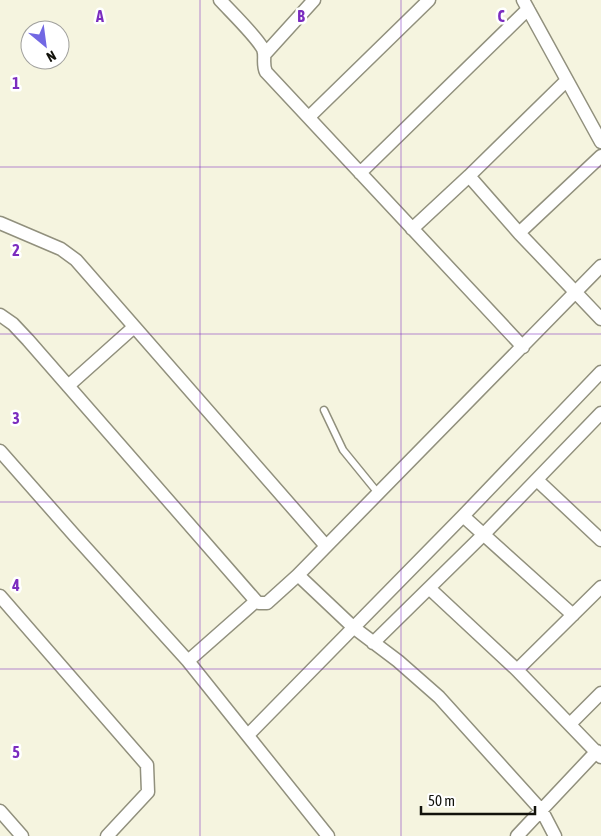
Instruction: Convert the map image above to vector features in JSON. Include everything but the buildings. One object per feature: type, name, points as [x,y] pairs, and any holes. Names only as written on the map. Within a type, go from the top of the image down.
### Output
[{"type":"street","points":[[220,0],[260,45],[265,54]]},
{"type":"street","points":[[314,0],[265,54],[263,63],[266,72],[523,347]]},
{"type":"street","points":[[309,117],[429,0]]},
{"type":"street","points":[[360,173],[526,5],[601,142]]},
{"type":"street","points":[[412,229],[567,80]]},
{"type":"street","points":[[519,233],[601,156]]},
{"type":"street","points":[[469,176],[519,233],[601,319]]},
{"type":"street","points":[[0,223],[62,249],[76,260],[326,546]]},
{"type":"street","points":[[0,315],[13,324],[256,601],[267,603],[298,575],[601,266]]},
{"type":"street","points":[[68,386],[134,326]]},
{"type":"street","points":[[249,736],[465,519],[601,372]]},
{"type":"street","points":[[372,643],[429,588],[481,532],[537,480],[601,413]]},
{"type":"street","points":[[0,451],[74,536],[188,661],[328,836]]},
{"type":"street","points":[[537,480],[601,540]]},
{"type":"street","points":[[465,519],[573,615]]},
{"type":"street","points":[[592,531],[601,521]]},
{"type":"street","points":[[298,575],[356,630],[398,661],[439,697],[542,811],[555,836]]},
{"type":"street","points":[[517,670],[601,586]]},
{"type":"street","points":[[429,588],[517,670],[599,754],[517,836]]},
{"type":"street","points":[[0,596],[148,765],[148,792],[107,836]]},
{"type":"street","points":[[188,661],[256,601]]},
{"type":"street","points":[[570,724],[601,693]]},
{"type":"street","points":[[0,811],[22,836]]},
{"type":"lane","points":[[324,410],[343,450],[378,493]]}]
